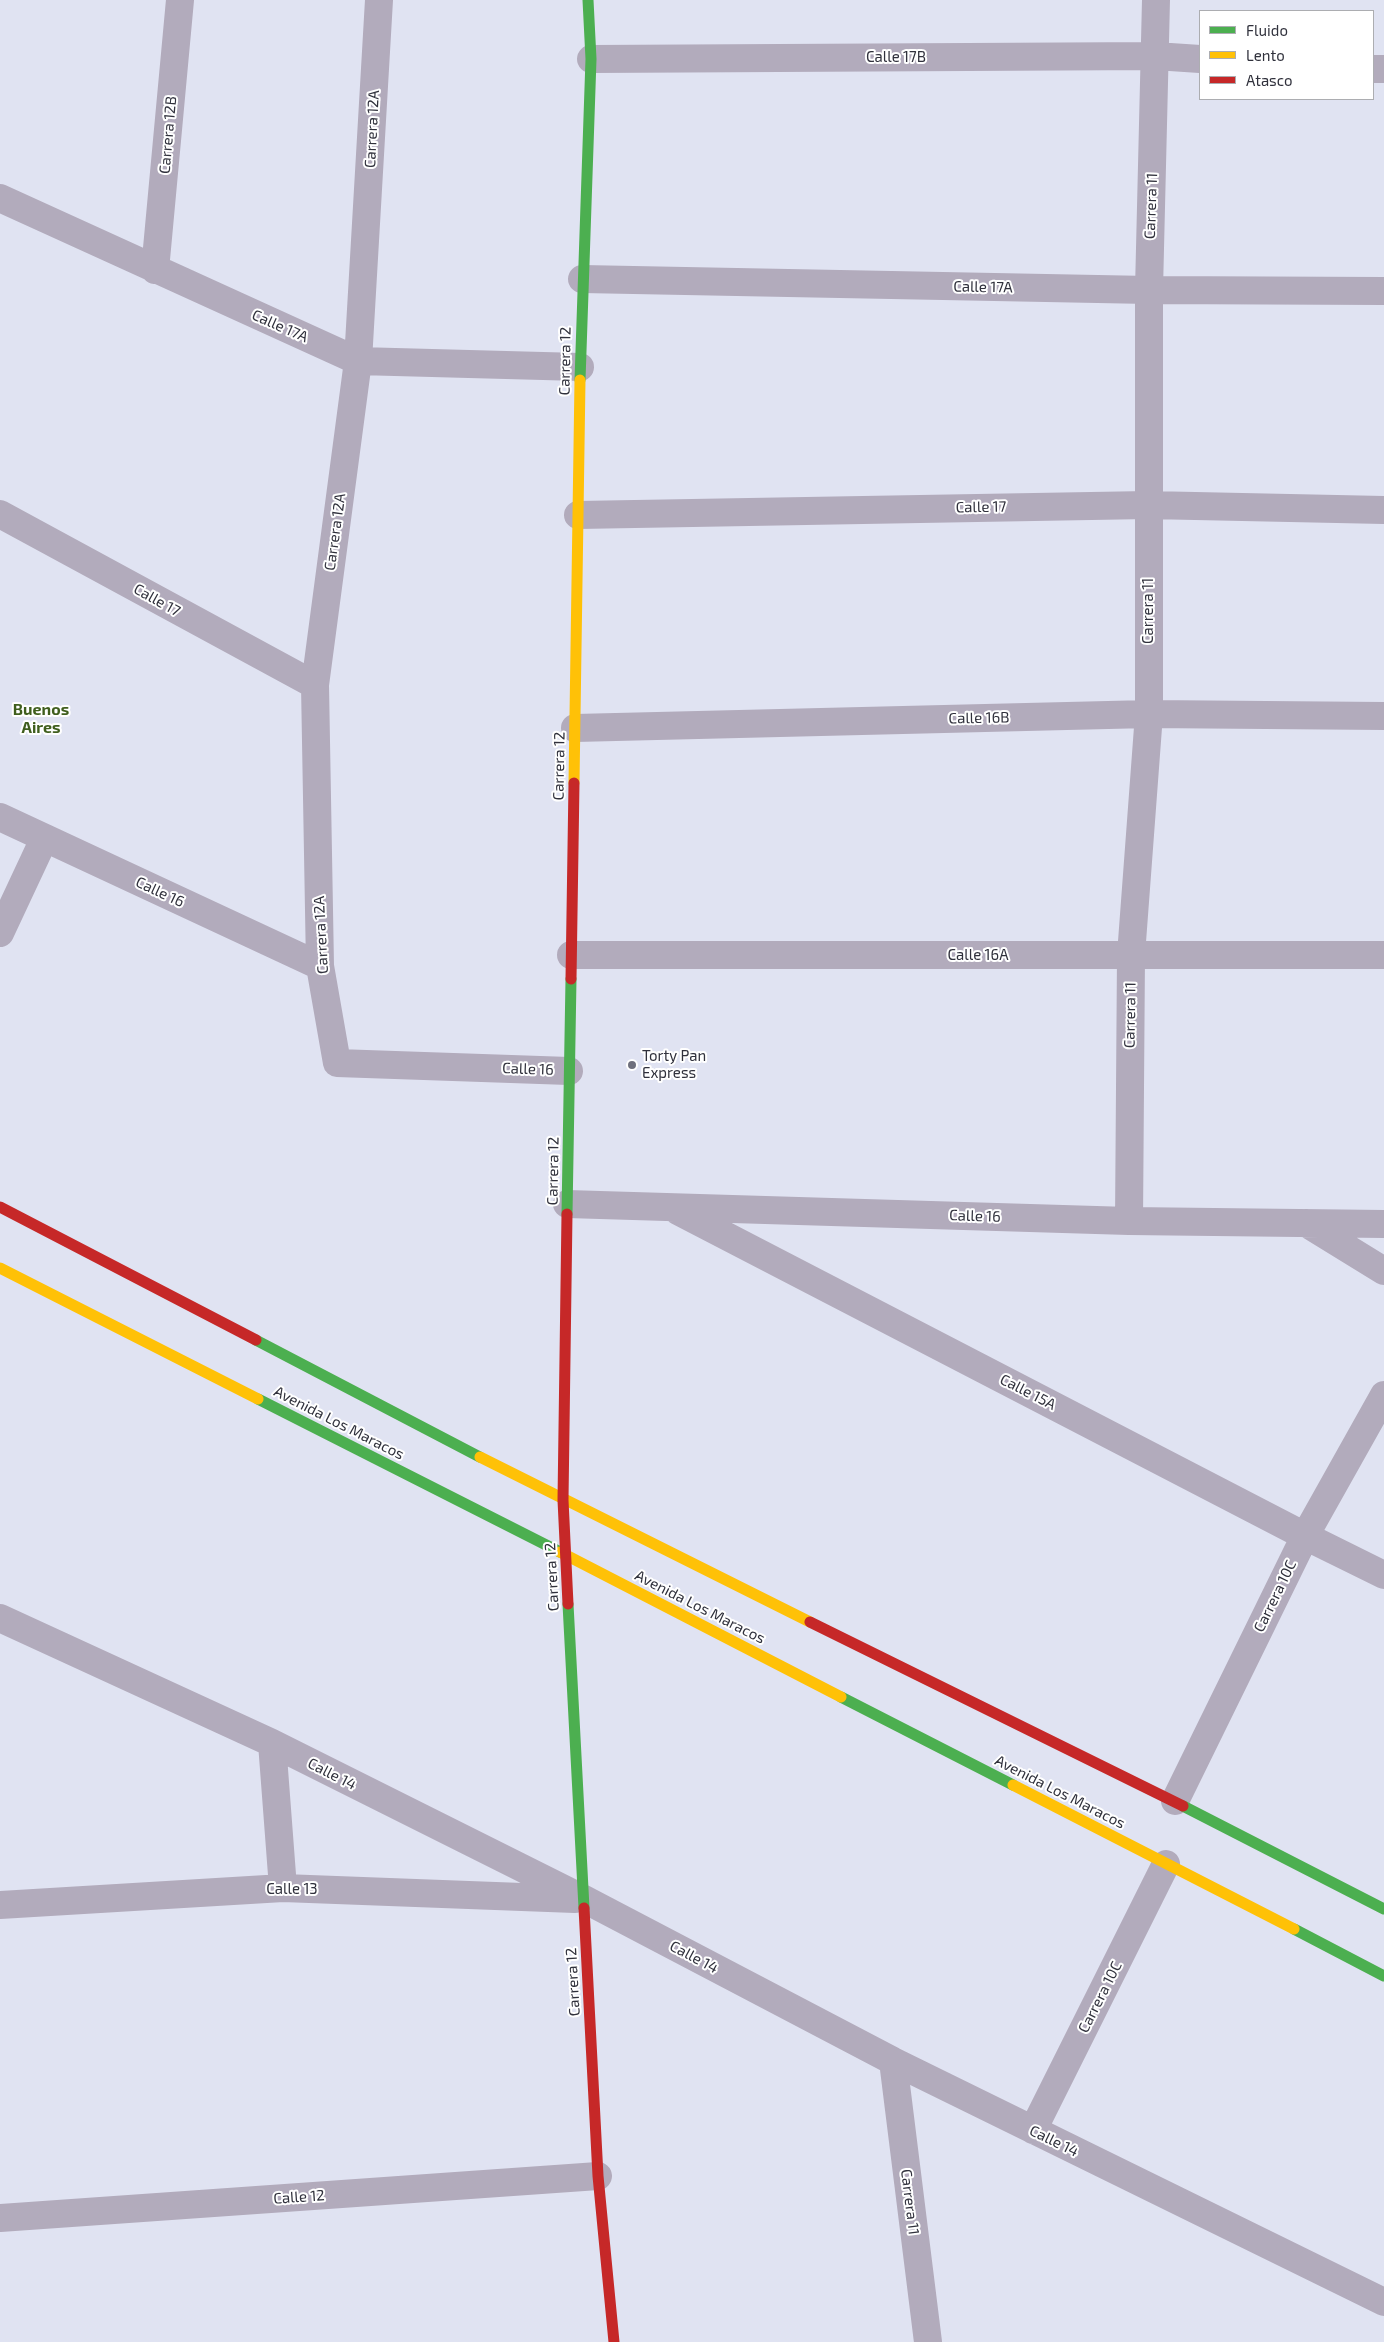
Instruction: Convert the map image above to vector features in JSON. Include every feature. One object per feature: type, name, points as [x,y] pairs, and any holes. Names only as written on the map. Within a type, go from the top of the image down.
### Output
[{"type":"street","name":"Carrera 12B","points":[[156,270],[180,0]]},
{"type":"street","name":"Carrera 12A","points":[[337,1063],[320,966],[315,685],[358,362],[379,0]]},
{"type":"street","name":"Carrera 12","points":[[588,0],[592,59],[580,367],[563,1500],[598,2176],[614,2342]]},
{"type":"street","name":"Carrera 11","points":[[1128,1221],[1131,955],[1149,714],[1149,290],[1156,0]]},
{"type":"street","name":"Calle 17B","points":[[592,59],[1156,56],[1199,59]]},
{"type":"street","name":"Calle 17A","points":[[0,198],[358,362],[580,367]]},
{"type":"street","name":"Calle 17A","points":[[582,279],[1149,290],[1384,291]]},
{"type":"street","name":"Calle 17","points":[[578,515],[1148,504],[1384,510]]},
{"type":"street","name":"Calle 17","points":[[0,514],[315,685]]},
{"type":"street","name":"Calle 16B","points":[[575,728],[1149,714],[1384,716]]},
{"type":"street","name":"Calle 16","points":[[0,817],[320,966]]},
{"type":"street","points":[[0,933],[44,839]]},
{"type":"street","name":"Calle 16A","points":[[571,955],[1384,955]]},
{"type":"street","name":"Calle 16","points":[[337,1063],[569,1070]]},
{"type":"street","name":"Calle 16","points":[[567,1204],[1128,1221],[1384,1224]]},
{"type":"street","points":[[0,1207],[563,1500],[1174,1801],[1194,1813],[1384,1909]]},
{"type":"street","name":"Calle 15A","points":[[672,1208],[1305,1536],[1384,1575]]},
{"type":"street","points":[[1305,1223],[1384,1271]]},
{"type":"street","name":"Avenida Los Maracos","points":[[0,1268],[566,1555],[1384,1976]]},
{"type":"street","name":"Carrera 10C","points":[[1174,1801],[1305,1536],[1384,1395]]},
{"type":"street","name":"Calle 14","points":[[0,1618],[272,1743],[584,1899],[893,2061],[1384,2302]]},
{"type":"street","points":[[272,1743],[283,1888]]},
{"type":"street","name":"Carrera 10C","points":[[1033,2130],[1166,1864]]},
{"type":"street","name":"Calle 13","points":[[0,1905],[283,1888],[584,1899]]},
{"type":"street","name":"Carrera 11","points":[[893,2061],[928,2342]]},
{"type":"street","name":"Calle 12","points":[[0,2218],[598,2176]]},
{"type":"traffic: fast","points":[[580,380],[591,59],[588,0]]},
{"type":"traffic: fast","points":[[567,1214],[571,979]]},
{"type":"traffic: fast","points":[[256,1340],[480,1457]]},
{"type":"traffic: fast","points":[[258,1399],[560,1552]]},
{"type":"traffic: fast","points":[[568,1604],[584,1908]]},
{"type":"traffic: fast","points":[[841,1697],[1013,1785]]},
{"type":"traffic: fast","points":[[1183,1806],[1384,1909]]},
{"type":"traffic: fast","points":[[1294,1929],[1384,1976]]},
{"type":"traffic: slow","points":[[574,783],[580,380]]},
{"type":"traffic: slow","points":[[0,1268],[258,1399]]},
{"type":"traffic: slow","points":[[480,1457],[810,1622]]},
{"type":"traffic: slow","points":[[560,1552],[841,1697]]},
{"type":"traffic: slow","points":[[1013,1785],[1294,1929]]},
{"type":"traffic: jam","points":[[571,979],[574,783]]},
{"type":"traffic: jam","points":[[0,1207],[256,1340]]},
{"type":"traffic: jam","points":[[567,1214],[563,1500],[568,1604]]},
{"type":"traffic: jam","points":[[810,1622],[1183,1806]]},
{"type":"traffic: jam","points":[[584,1908],[598,2176],[614,2342]]},
{"type":"place","name":"Torty Pan Express","points":[[632,1065]]},
{"type":"district","name":"Buenos Aires","points":[[41,719]]}]
